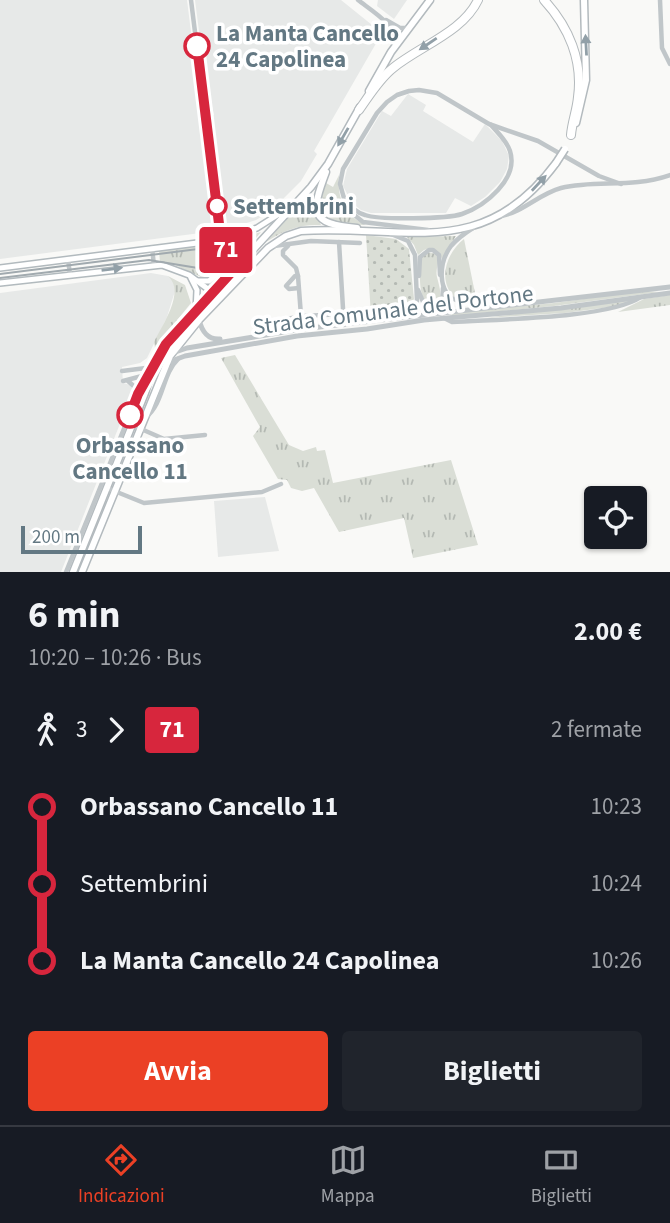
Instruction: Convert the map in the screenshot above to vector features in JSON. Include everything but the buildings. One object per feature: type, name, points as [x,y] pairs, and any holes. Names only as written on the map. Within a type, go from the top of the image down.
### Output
[{"type":"highway","points":[[359,110],[390,71],[467,17],[478,0]]},
{"type":"highway","points":[[544,0],[564,26],[578,65],[579,93],[571,135]]},
{"type":"main road","points":[[82,572],[166,363],[200,320],[268,248],[286,236],[301,231],[450,232],[474,227],[497,217],[529,194],[565,149],[579,114],[586,80],[583,0]]},
{"type":"main road","points":[[73,572],[157,358],[179,329],[299,201],[328,164],[379,72],[429,2]]},
{"type":"main road","points":[[328,164],[317,197],[317,211],[323,220],[340,227],[413,233]]},
{"type":"main road","points":[[0,268],[221,240],[257,228],[299,201]]},
{"type":"main road","points":[[221,240],[239,264],[242,271],[239,278]]},
{"type":"main road","points":[[198,281],[209,281],[220,270],[226,258],[226,250]]},
{"type":"main road","points":[[0,283],[154,265],[177,269],[189,275],[220,298]]},
{"type":"main road","points":[[189,275],[197,290],[196,312]]},
{"type":"street","points":[[191,0],[221,240]]},
{"type":"street","points":[[358,0],[400,28],[409,28]]},
{"type":"street","points":[[660,0],[662,48],[670,64]]},
{"type":"street","points":[[382,18],[395,34],[398,44]]},
{"type":"street","points":[[450,232],[363,222],[347,209],[340,184],[343,169],[377,113],[397,94],[430,91],[489,124],[538,141],[599,177],[621,184]]},
{"type":"street","points":[[342,195],[354,210],[372,216],[443,217],[463,213],[494,193],[509,172],[512,159],[508,145],[489,124]]},
{"type":"street","points":[[497,217],[519,211],[548,193],[562,188],[648,183],[670,175]]},
{"type":"street","points":[[441,280],[448,252],[456,241],[474,227]]},
{"type":"street","points":[[387,233],[404,239],[414,250],[418,290],[417,301],[412,310],[387,320]]},
{"type":"street","points":[[268,248],[311,241],[360,243]]},
{"type":"street","name":"Strada Comunale del Portone","points":[[339,242],[344,325]]},
{"type":"street","name":"Strada Comunale del Portone","points":[[290,244],[284,248],[283,256],[296,268],[302,329]]},
{"type":"street","points":[[152,248],[154,265]]},
{"type":"street","points":[[417,281],[420,257],[433,250],[439,255],[442,306],[424,320]]},
{"type":"street","points":[[68,259],[70,275]]},
{"type":"street","name":"Strada Comunale del Portone","points":[[298,276],[286,286],[289,289],[299,288]]},
{"type":"street","points":[[442,287],[450,298],[458,301],[517,304]]},
{"type":"street","name":"Strada Comunale del Portone","points":[[157,358],[173,351],[302,329],[670,287]]},
{"type":"street","points":[[418,290],[424,304],[445,318]]},
{"type":"street","name":"Strada Comunale del Portone","points":[[138,394],[137,388],[125,380],[182,356],[297,336],[424,320],[561,308],[670,293]]},
{"type":"street","name":"Strada Comunale del Portone","points":[[445,318],[452,322],[578,313],[625,306],[642,297]]},
{"type":"street","name":"Strada Comunale del Portone","points":[[264,335],[262,323],[301,317],[363,313]]},
{"type":"street","points":[[200,320],[209,337],[230,341]]},
{"type":"street","points":[[143,420],[153,411],[172,365],[182,356],[173,351],[179,329]]},
{"type":"street","name":"Strada Comunale del Portone","points":[[122,371],[146,368],[152,370]]},
{"type":"street","points":[[152,370],[162,373],[165,385]]},
{"type":"street","points":[[66,572],[123,440],[138,394],[147,381]]},
{"type":"street","points":[[132,425],[164,439],[205,435]]},
{"type":"street","points":[[107,488],[144,503],[262,492],[281,484]]},
{"type":"shaded area","points":[[0,0],[187,0],[216,231],[0,259]]},
{"type":"shaded area","points":[[195,0],[341,0],[382,33],[314,151],[317,154],[301,181],[271,211],[256,220],[225,230],[210,116],[214,115],[211,102],[208,102]]},
{"type":"shaded area","points":[[378,0],[407,0],[394,19],[377,6]]},
{"type":"shaded area","points":[[408,94],[426,105],[423,111],[473,142],[485,124],[502,141],[509,156],[507,169],[500,182],[485,197],[471,206],[455,198],[446,213],[371,213],[352,203],[343,186],[347,169],[382,111],[391,116]]},
{"type":"shaded area","points":[[151,273],[168,276],[173,280],[175,291],[167,317],[147,358],[140,363],[122,367],[123,383],[131,385],[133,391],[61,572],[0,572],[0,293]]},
{"type":"shaded area","points":[[265,497],[279,551],[218,557],[214,501]]},
{"type":"green space","points":[[339,175],[339,191],[347,211],[366,225],[334,222],[322,214],[319,206],[326,183],[333,187]]},
{"type":"green space","points":[[310,194],[314,196],[314,210],[321,225],[292,229],[266,242]]},
{"type":"green space","points":[[261,232],[239,258],[226,244],[228,242]]},
{"type":"green space","points":[[366,235],[396,239],[409,249],[414,299],[406,311],[371,316]]},
{"type":"green space","points":[[456,236],[442,259],[430,248],[418,255],[407,237]]},
{"type":"green space","points":[[464,239],[476,298],[454,297],[446,282],[449,258]]},
{"type":"green space","points":[[211,245],[220,250],[223,259],[217,270],[205,279],[175,265],[160,262],[159,251]]},
{"type":"green space","points":[[426,252],[437,254],[438,257],[440,298],[435,310],[429,306],[422,294],[421,258]]},
{"type":"green space","points":[[168,276],[185,285],[191,303],[155,348],[154,342],[174,299],[173,283]]},
{"type":"green space","points":[[642,291],[660,292],[452,316],[452,313]]},
{"type":"green space","points":[[670,295],[670,305],[618,312],[644,299]]},
{"type":"green space","points":[[633,300],[625,305],[565,313],[484,318]]},
{"type":"green space","points":[[235,355],[289,445],[303,451],[316,447],[317,451],[325,450],[333,483],[451,460],[478,545],[413,558],[404,518],[339,532],[314,488],[302,491],[291,488],[287,480],[278,479],[253,436],[260,427],[221,358]]},
{"type":"tram line","points":[[0,274],[206,248],[217,250],[221,258],[219,265],[210,270],[149,260],[0,278]]},
{"type":"bus line","name":"71","points":[[130,415],[138,394],[166,344],[239,264],[221,240],[197,46]]},
{"type":"place","name":"La Manta Cancello 24 Capolinea","points":[[197,46]]},
{"type":"place","name":"Settembrini","points":[[217,206]]},
{"type":"place","name":"Orbassano Cancello 11","points":[[130,415]]}]
